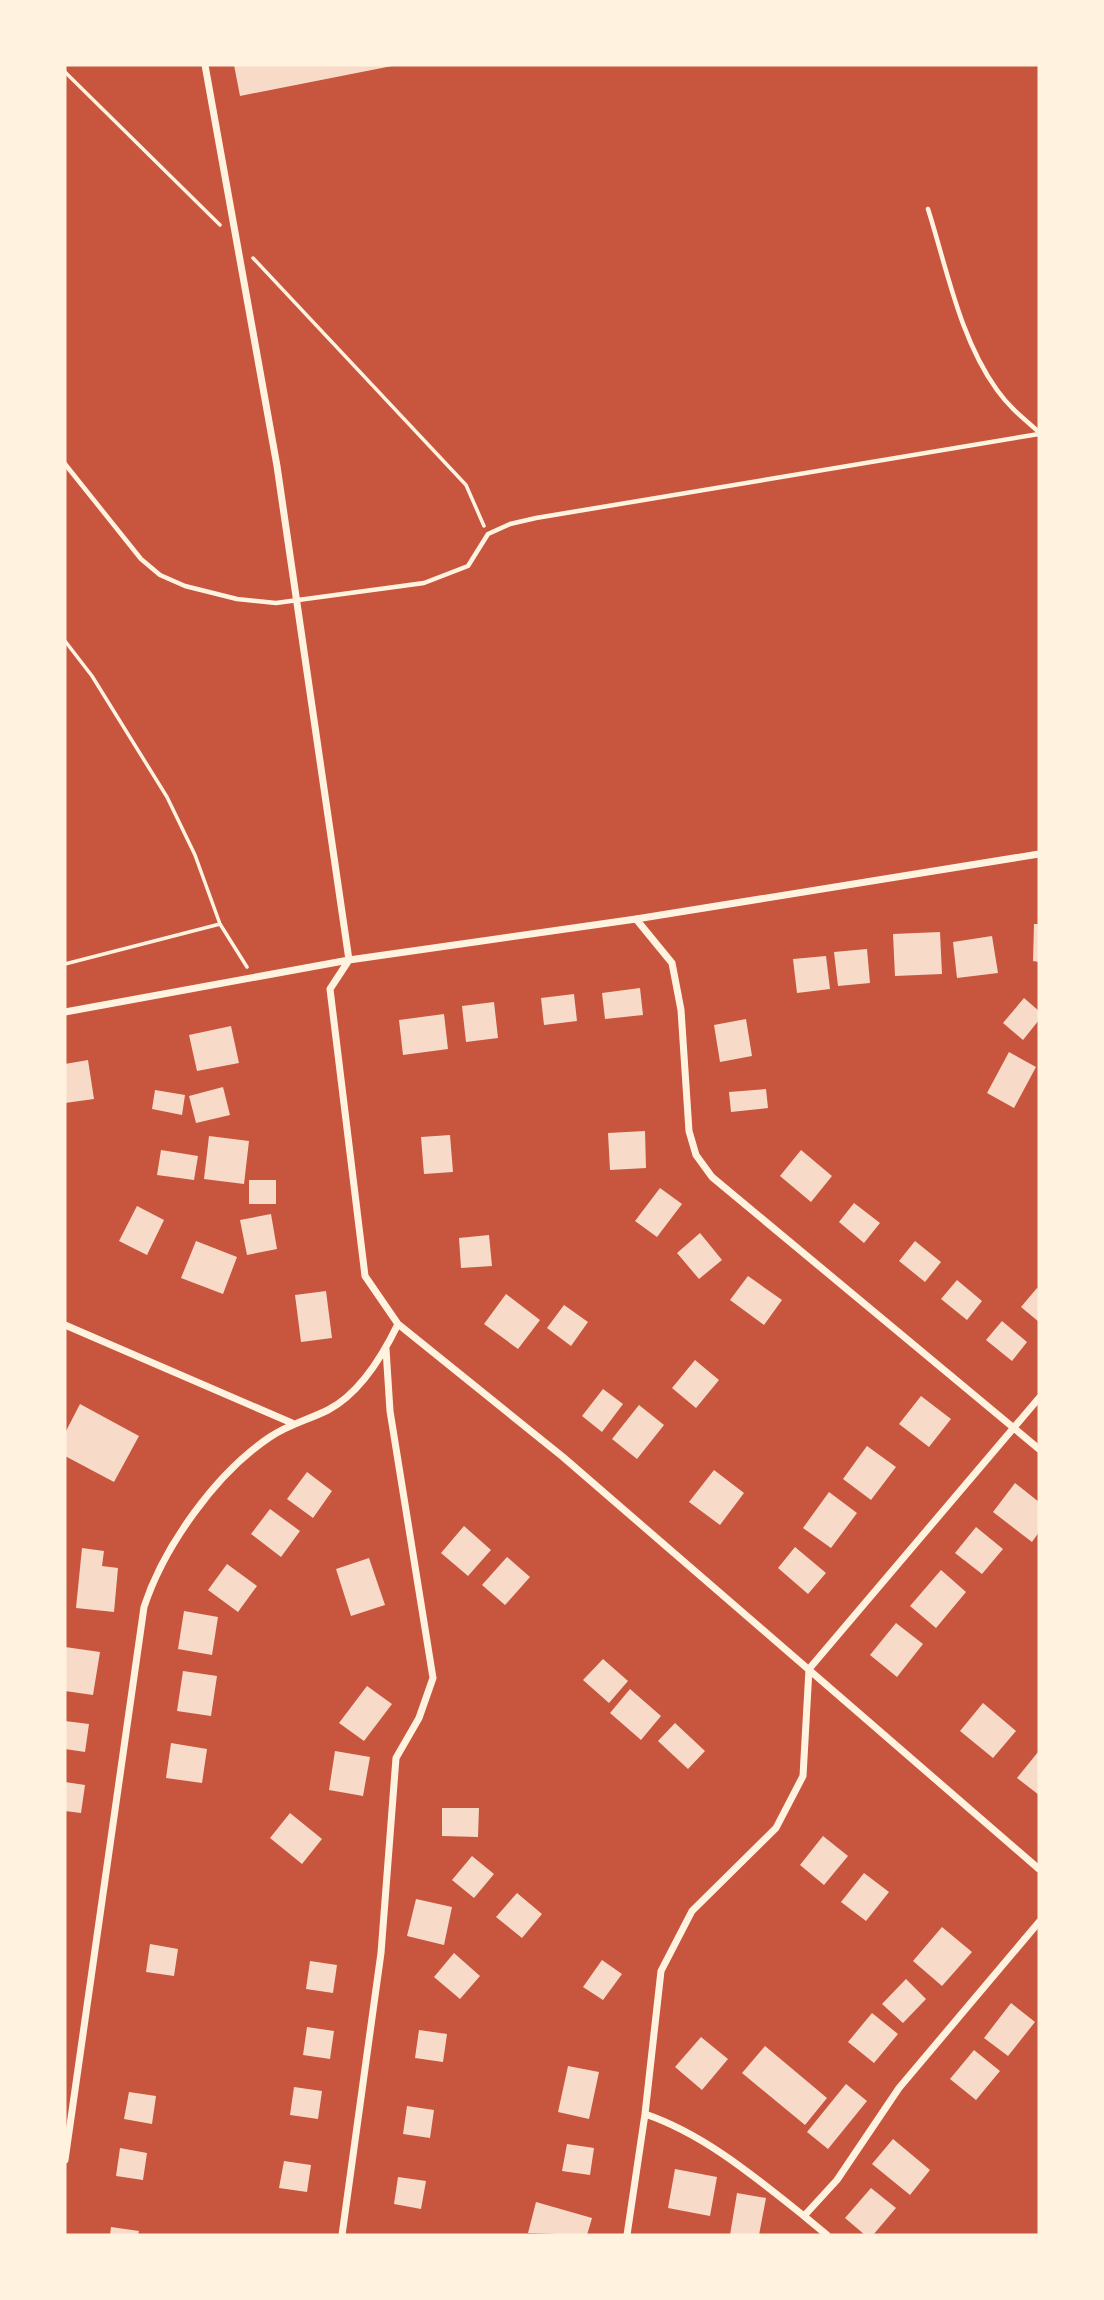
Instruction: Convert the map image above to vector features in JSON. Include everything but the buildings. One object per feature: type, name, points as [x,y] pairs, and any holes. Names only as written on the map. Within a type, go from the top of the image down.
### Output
[{"type":"street","points":[[205,65],[238,242],[298,600],[349,960],[330,989],[365,1276],[398,1324],[563,1457],[1039,1869]]},
{"type":"street","points":[[65,1013],[349,960],[636,919],[1039,853]]},
{"type":"street","points":[[636,919],[672,963],[681,1010],[689,1131],[696,1155],[712,1177],[1039,1449]]},
{"type":"street","points":[[65,2160],[144,1606],[156,1572],[174,1539],[250,1453],[292,1423],[321,1413],[345,1399],[386,1348],[398,1324]]},
{"type":"street","points":[[65,1325],[292,1423]]},
{"type":"street","points":[[342,2235],[381,1953],[396,1758],[419,1718],[433,1678],[390,1411],[386,1348]]},
{"type":"street","points":[[626,2235],[645,2115],[662,1971],[692,1911],[776,1828],[803,1776],[809,1669],[1039,1398]]},
{"type":"street","points":[[804,2216],[837,2180],[899,2088],[1039,1922]]},
{"type":"street","points":[[645,2115],[677,2125],[761,2182],[827,2235]]},
{"type":"lane","points":[[928,209],[969,337],[981,365],[1013,409],[1039,433]]},
{"type":"lane","points":[[65,464],[141,559],[160,575],[185,586],[237,599],[276,603],[424,583],[468,566],[488,534],[510,524],[1039,433]]},
{"type":"path","points":[[65,72],[238,242],[466,485],[488,534]]},
{"type":"path","points":[[65,641],[92,676],[167,797],[195,855],[220,924],[254,979]]},
{"type":"path","points":[[65,964],[220,924]]}]
